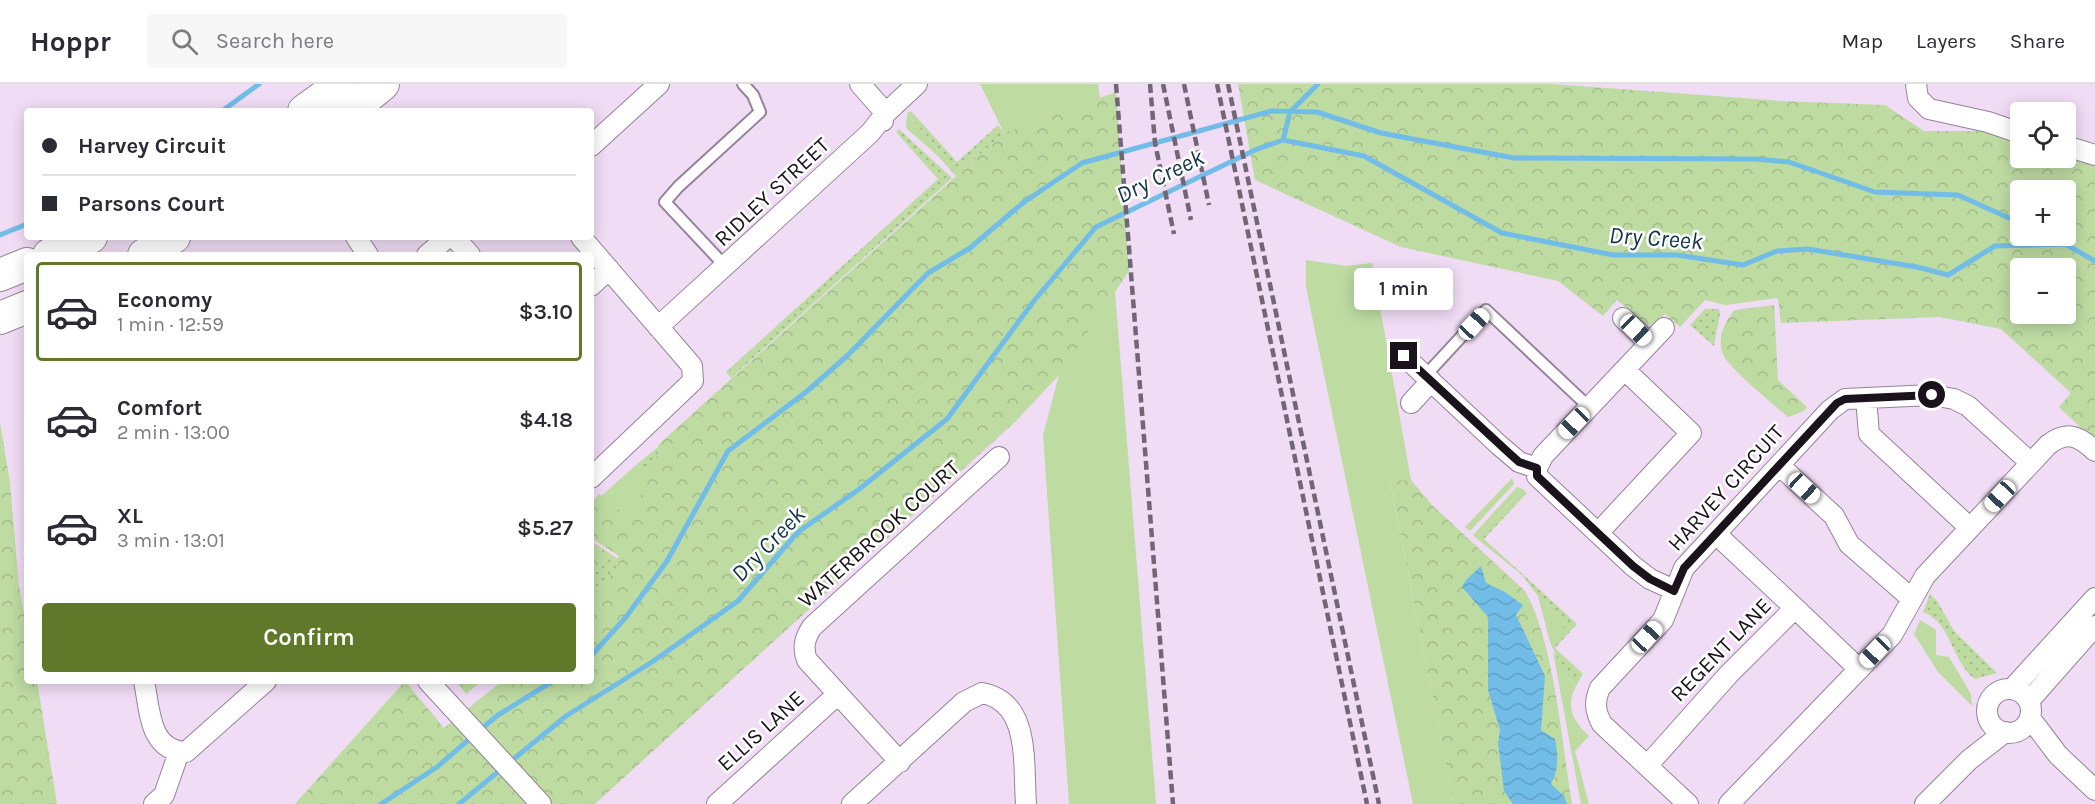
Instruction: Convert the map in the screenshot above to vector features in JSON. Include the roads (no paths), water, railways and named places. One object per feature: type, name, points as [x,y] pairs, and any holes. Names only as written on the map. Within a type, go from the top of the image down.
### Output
[{"type":"main road","points":[[323,108],[349,104],[383,84]]},
{"type":"main road","points":[[56,252],[84,240]]},
{"type":"main road","points":[[149,252],[169,240]]},
{"type":"main road","points":[[0,275],[24,265]]},
{"type":"main road","points":[[0,318],[24,308]]},
{"type":"street","points":[[594,143],[659,84]]},
{"type":"street","points":[[860,84],[883,110],[883,121]]},
{"type":"street","name":"RIDLEY STREET","points":[[658,327],[883,121],[886,113],[917,84]]},
{"type":"street","points":[[1916,84],[1918,98],[1929,109],[1988,122],[2010,130]]},
{"type":"street","points":[[2076,149],[2095,155]]},
{"type":"street","points":[[430,252],[444,240]]},
{"type":"street","points":[[457,240],[467,252]]},
{"type":"street","points":[[584,240],[692,366],[693,381],[594,475]]},
{"type":"street","points":[[594,283],[609,269]]},
{"type":"street","points":[[1623,318],[1649,343]]},
{"type":"street","points":[[1664,328],[1542,456],[1537,468],[1537,476],[1641,573],[1674,591]]},
{"type":"street","points":[[1404,356],[1519,462],[1537,468]]},
{"type":"street","points":[[1598,533],[1690,433],[1625,370]]},
{"type":"street","points":[[1411,403],[1428,378]]},
{"type":"street","name":"HARVEY CIRCUIT","points":[[1688,804],[1602,724],[1597,715],[1596,698],[1600,688],[1664,620],[1684,568],[1837,403],[1845,399],[1932,395],[1953,399],[1968,405],[2031,464]]},
{"type":"street","points":[[1866,398],[1869,434],[1970,528]]},
{"type":"street","points":[[1730,804],[1892,635],[1924,576],[2048,444],[2066,435],[2078,437],[2095,451]]},
{"type":"street","name":"WATERBROOK COURT","points":[[900,762],[807,660],[804,643],[812,627],[999,457]]},
{"type":"street","points":[[1779,465],[1834,516],[1849,544],[1912,599]]},
{"type":"street","points":[[1716,534],[1795,608]]},
{"type":"street","points":[[2012,689],[2095,598]]},
{"type":"street","name":"REGENT LANE","points":[[1647,766],[1729,674],[1795,608],[1859,669]]},
{"type":"street","points":[[1925,804],[2014,720],[2093,631]]},
{"type":"street","points":[[145,684],[158,740],[178,752],[186,752],[263,684]]},
{"type":"street","points":[[432,686],[541,804]]},
{"type":"street","points":[[2014,720],[2024,694],[2012,689],[2001,690],[1993,696],[1988,712],[2014,720],[2058,755],[2095,790]]},
{"type":"street","points":[[852,804],[964,702],[982,693],[994,695],[1018,719],[1026,804]]},
{"type":"street","name":"ELLIS LANE","points":[[717,804],[838,694]]},
{"type":"street","points":[[154,804],[164,795],[178,752]]},
{"type":"lane","points":[[726,267],[665,202],[678,187],[760,112],[753,95],[743,84]]},
{"type":"lane","points":[[1428,378],[1486,310],[1589,407]]},
{"type":"water","points":[[1481,566],[1486,583],[1505,592],[1523,605],[1516,615],[1545,676],[1541,730],[1555,739],[1556,745],[1557,767],[1551,784],[1564,796],[1567,804],[1513,804],[1504,791],[1498,743],[1500,730],[1488,690],[1488,617],[1462,587]]},
{"type":"waterway","points":[[226,108],[259,84]]},
{"type":"waterway","name":"Dry Creek","points":[[1283,140],[1290,112],[1318,84]]},
{"type":"waterway","name":"Dry Creek","points":[[594,653],[626,617],[667,561],[728,451],[806,392],[847,356],[928,273],[970,248],[1024,202],[1082,163],[1272,111],[1317,112],[1381,133],[1514,158],[1755,159],[1789,162],[1875,192],[1958,195],[2010,218]]},
{"type":"waterway","name":"Dry Creek","points":[[459,804],[566,716],[652,662],[738,601],[798,532],[858,490],[947,419],[1033,302],[1096,227],[1255,150],[1283,140],[1364,156],[1502,233],[1613,255],[1677,255],[1743,265],[1777,251],[1808,249],[1917,267],[1948,275],[1995,246],[2065,244],[2095,261]]},
{"type":"waterway","points":[[0,235],[24,225]]},
{"type":"waterway","name":"Dry Creek","points":[[480,730],[498,715],[548,684]]},
{"type":"waterway","name":"Dry Creek","points":[[381,804],[437,767],[473,736]]},
{"type":"railway","points":[[1116,84],[1173,804]]},
{"type":"railway","points":[[1150,84],[1155,143],[1174,234]]},
{"type":"railway","points":[[1163,84],[1191,220]]},
{"type":"railway","points":[[1184,84],[1209,205]]},
{"type":"railway","points":[[1217,84],[1367,804]]},
{"type":"railway","points":[[1228,84],[1379,804]]}]
